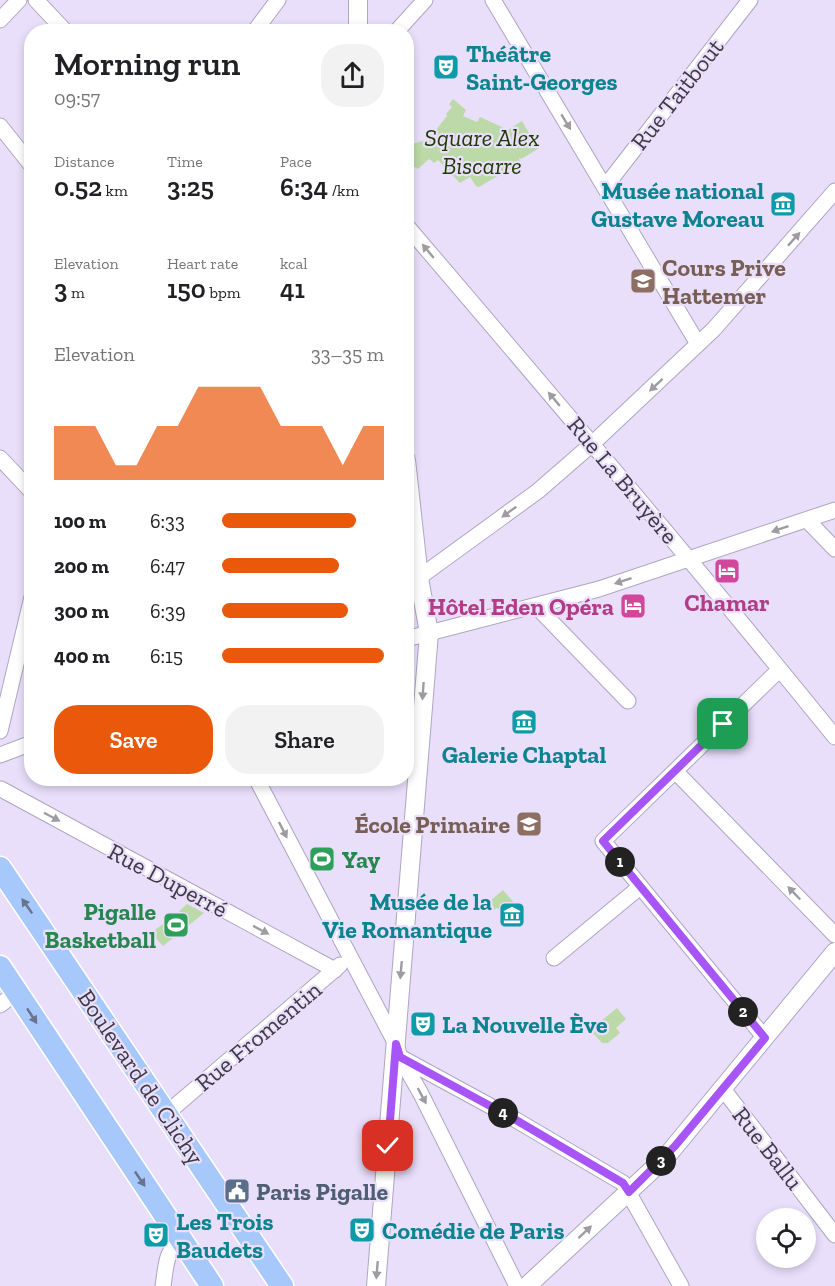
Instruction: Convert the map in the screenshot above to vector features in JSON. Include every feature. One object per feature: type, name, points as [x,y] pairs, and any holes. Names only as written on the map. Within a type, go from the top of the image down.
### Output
[{"type":"main road","name":"Boulevard de Clichy","points":[[0,868],[282,1286]]},
{"type":"main road","points":[[0,968],[8,998],[181,1239],[212,1286]]},
{"type":"street","points":[[0,20],[19,0]]},
{"type":"street","points":[[36,0],[58,24]]},
{"type":"street","points":[[260,24],[278,0]]},
{"type":"street","points":[[358,0],[358,24]]},
{"type":"street","points":[[403,24],[425,0]]},
{"type":"street","points":[[493,0],[698,344]]},
{"type":"street","name":"Rue Taitbout","points":[[605,187],[750,0]]},
{"type":"street","points":[[0,126],[24,156]]},
{"type":"street","points":[[414,582],[538,491],[592,444],[698,344],[834,193]]},
{"type":"street","name":"Rue La Bruyère","points":[[414,234],[690,559],[835,737]]},
{"type":"street","points":[[0,458],[24,484]]},
{"type":"street","points":[[414,637],[599,589],[835,510]]},
{"type":"street","points":[[807,520],[835,549]]},
{"type":"street","points":[[376,1286],[398,1051],[429,633],[414,586]]},
{"type":"street","points":[[536,606],[628,701]]},
{"type":"street","points":[[0,731],[24,630]]},
{"type":"street","points":[[765,1038],[603,841],[779,670]]},
{"type":"street","points":[[0,755],[24,747]]},
{"type":"street","points":[[675,771],[835,935]]},
{"type":"street","points":[[260,786],[421,1094],[517,1286]]},
{"type":"street","name":"Rue Duperré","points":[[0,789],[335,970]]},
{"type":"street","points":[[554,958],[640,887]]},
{"type":"street","points":[[526,1286],[671,1152],[835,952]]},
{"type":"street","name":"Rue Fromentin","points":[[166,1114],[349,958]]},
{"type":"street","points":[[398,1051],[623,1183],[681,1286]]},
{"type":"street","name":"Rue Ballu","points":[[723,1089],[835,1234]]},
{"type":"street","points":[[163,1286],[172,1245],[181,1239]]},
{"type":"green space","name":"Square Alex Biscarre","points":[[453,99],[466,110],[463,116],[477,122],[480,117],[502,127],[505,132],[522,121],[538,149],[519,158],[520,163],[479,187],[470,177],[460,183],[438,160],[434,163],[429,159],[418,169],[414,168],[414,143],[421,142],[434,132],[452,107],[449,104]]},
{"type":"green space","points":[[503,890],[515,904],[505,913],[497,908],[489,912],[484,906]]},
{"type":"green space","name":"Pigalle Basketball","points":[[187,904],[204,913],[163,946],[151,933]]},
{"type":"green space","points":[[617,1008],[626,1019],[616,1028],[620,1033],[608,1043],[602,1043],[590,1030]]},
{"type":"place","name":"Théâtre Saint-Georges","points":[[446,67]]},
{"type":"place","name":"Musée national Gustave Moreau","points":[[783,204]]},
{"type":"place","name":"Cours Prive Hattemer","points":[[643,281]]},
{"type":"place","name":"Chamar","points":[[727,571]]},
{"type":"place","name":"Hôtel Eden Opéra","points":[[633,606]]},
{"type":"place","name":"Galerie Chaptal","points":[[524,722]]},
{"type":"place","name":"École Primaire","points":[[529,824]]},
{"type":"place","name":"Yay","points":[[322,859]]},
{"type":"place","name":"Musée de la Vie Romantique","points":[[512,915]]},
{"type":"place","name":"Pigalle Basketball","points":[[176,925]]},
{"type":"place","name":"La Nouvelle Ève","points":[[423,1024]]},
{"type":"place","name":"Paris Pigalle","points":[[237,1191]]},
{"type":"place","name":"Comédie de Paris","points":[[362,1230]]},
{"type":"place","name":"Les Trois Baudets","points":[[156,1235]]},
{"type":"route","points":[[388,1146],[396,1044],[400,1057],[516,1120],[623,1183],[629,1192],[666,1157],[765,1038],[603,841],[723,724]]}]
